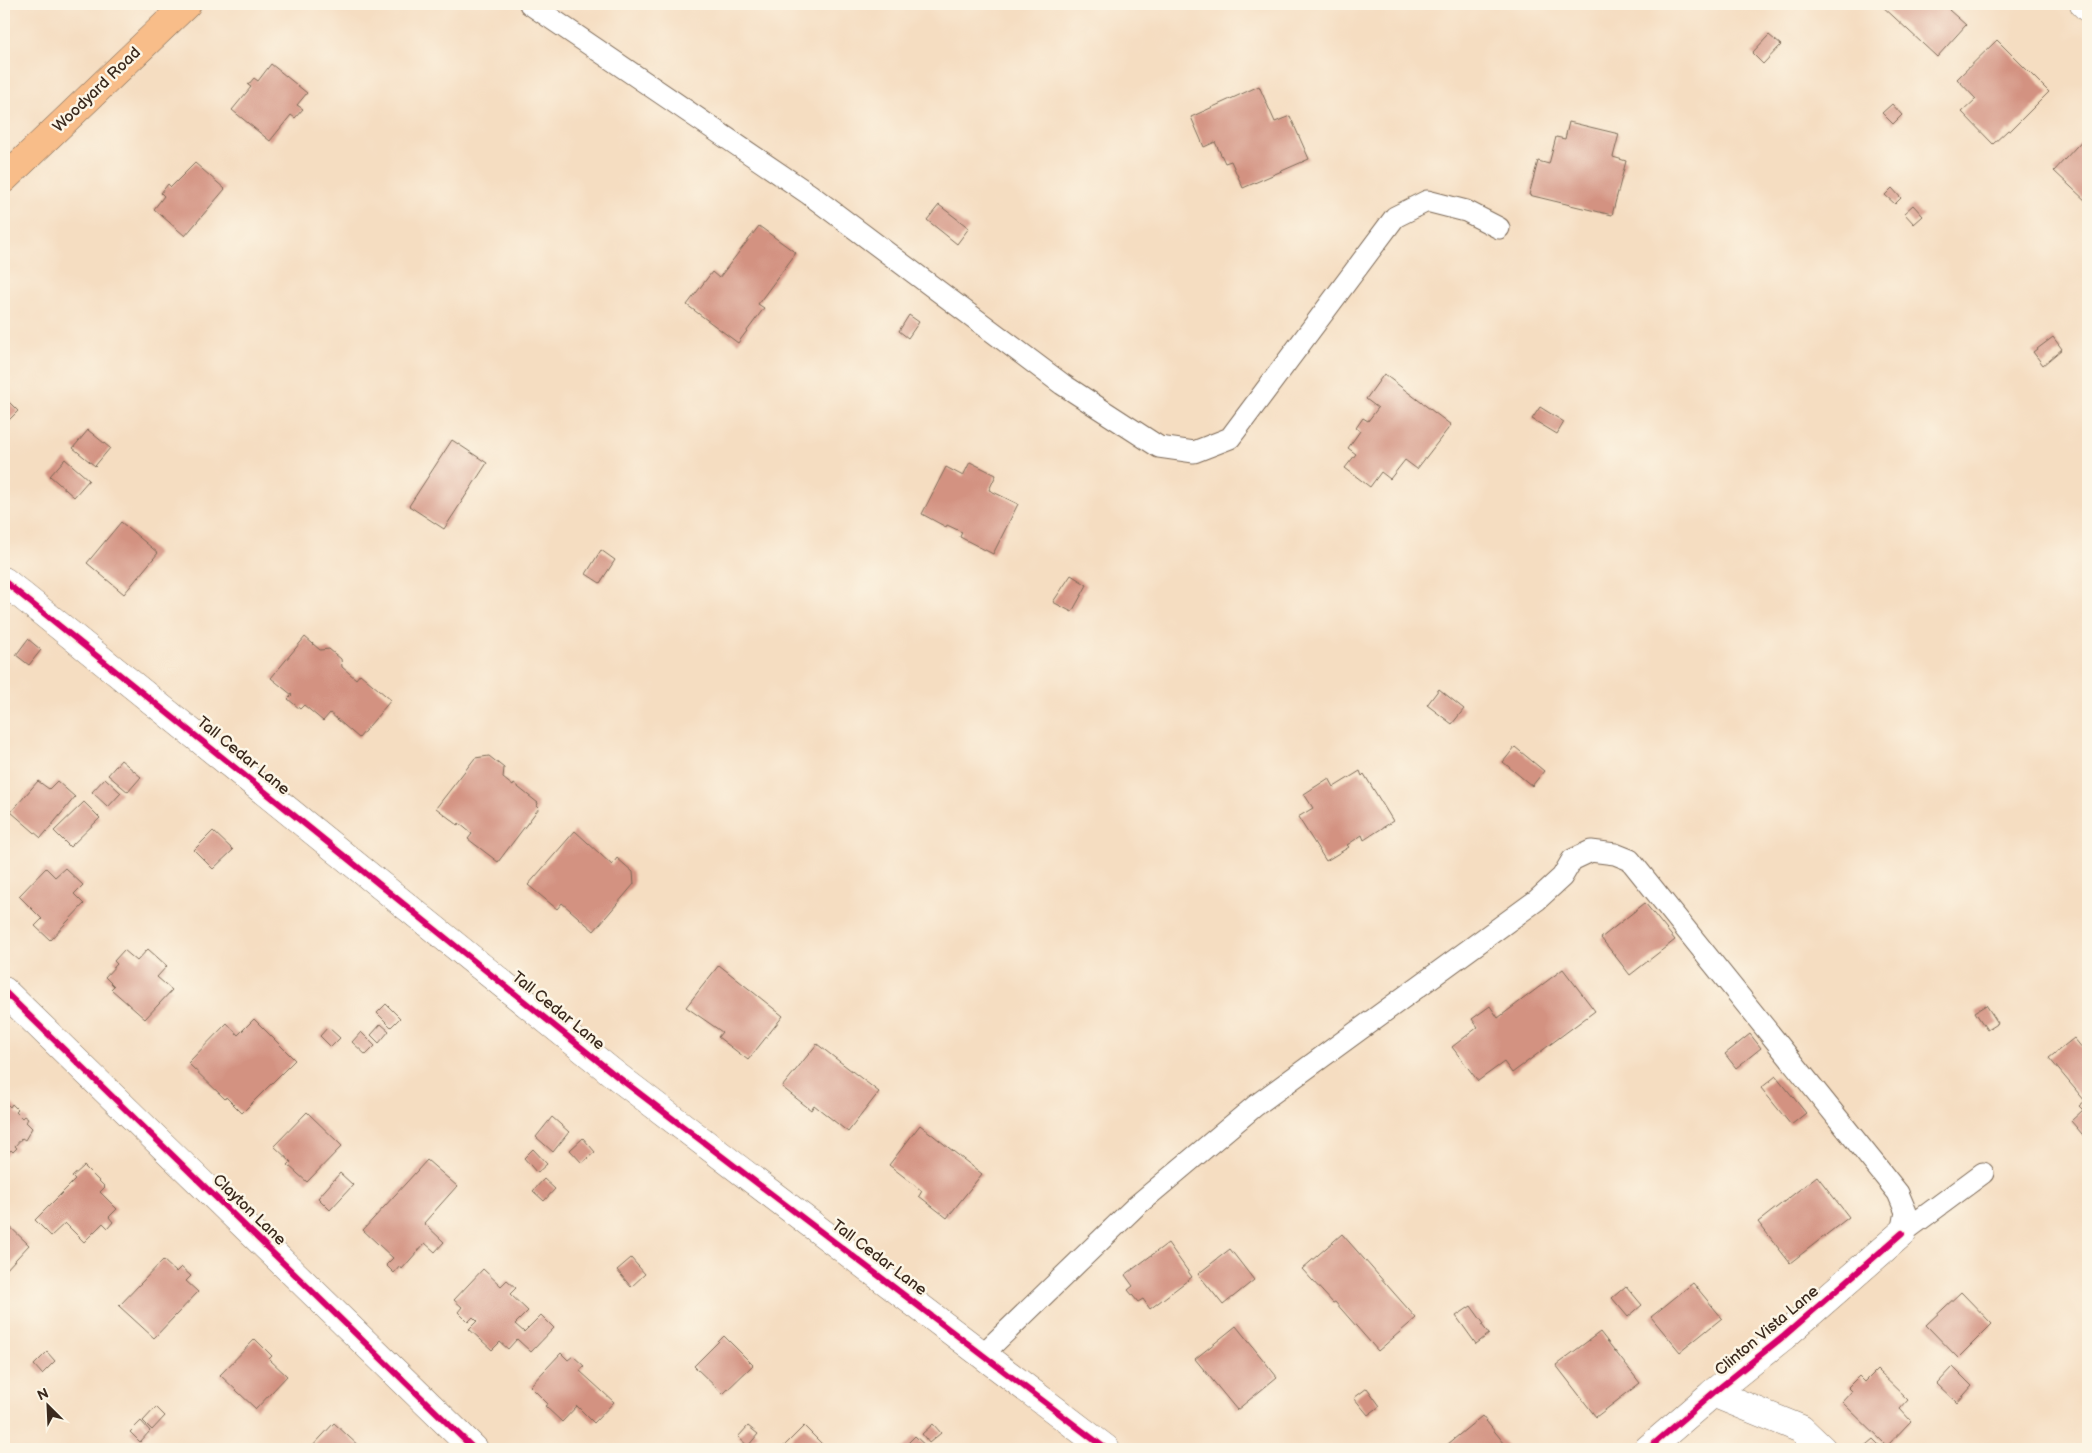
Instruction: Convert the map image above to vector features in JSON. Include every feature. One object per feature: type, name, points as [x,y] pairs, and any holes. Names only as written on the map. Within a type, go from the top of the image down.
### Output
[{"type":"main road","name":"Woodyard Road","points":[[5,178],[187,4]]},
{"type":"street","points":[[2084,4],[2088,8]]},
{"type":"street","name":"Tall Cedar Lane","points":[[4,581],[614,1074],[1106,1449]]},
{"type":"street","name":"Clayton Lane","points":[[4,991],[474,1449]]},
{"type":"street","name":"Clinton Vista Lane","points":[[1648,1449],[1712,1393],[1784,1336],[1902,1233]]},
{"type":"street","points":[[1712,1393],[1801,1429],[1822,1449]]},
{"type":"lane","points":[[530,4],[809,194],[1062,384],[1159,447],[1194,452],[1230,438],[1395,217],[1427,201],[1466,211],[1498,228]]},
{"type":"lane","points":[[982,1355],[1136,1206],[1255,1106],[1537,900],[1562,877],[1572,860],[1591,851],[1615,854],[1630,860],[1898,1193],[1906,1212],[1902,1233]]},
{"type":"lane","points":[[1902,1233],[1983,1173]]},
{"type":"building","points":[[1880,4],[1951,4],[1953,5],[1949,10],[1966,25],[1937,57]]},
{"type":"building","points":[[1769,35],[1781,45],[1763,64],[1752,53]]},
{"type":"building","points":[[1997,40],[2049,92],[2010,131],[2008,130],[1993,144],[1962,112],[1976,99],[1957,79]]},
{"type":"building","points":[[271,64],[307,93],[297,105],[303,109],[295,118],[291,115],[270,141],[232,110],[251,87],[248,85],[254,78],[258,81]]},
{"type":"building","points":[[1259,86],[1275,122],[1290,116],[1309,159],[1243,188],[1231,161],[1225,163],[1215,142],[1204,147],[1191,117]]},
{"type":"building","points":[[1892,104],[1902,115],[1893,124],[1882,113]]},
{"type":"building","points":[[1569,122],[1619,134],[1613,157],[1626,161],[1612,215],[1529,195],[1538,161],[1549,164],[1556,137],[1565,139]]},
{"type":"building","points":[[2087,135],[2088,137],[2088,203],[2054,171]]},
{"type":"building","points":[[195,163],[225,189],[185,236],[154,209],[164,196],[161,193],[168,184],[171,187]]},
{"type":"building","points":[[1892,188],[1901,198],[1895,204],[1885,195]]},
{"type":"building","points":[[939,205],[969,228],[957,244],[927,220]]},
{"type":"building","points":[[1913,205],[1923,216],[1914,224],[1904,213]]},
{"type":"building","points":[[759,226],[796,253],[758,304],[764,308],[738,343],[687,305],[712,272],[719,278]]},
{"type":"building","points":[[909,315],[919,322],[908,338],[899,331]]},
{"type":"building","points":[[2053,337],[2062,349],[2043,365],[2033,352]]},
{"type":"building","points":[[1384,374],[1451,425],[1417,469],[1405,460],[1390,479],[1381,472],[1370,487],[1345,468],[1356,454],[1348,448],[1360,431],[1356,428],[1363,418],[1368,421],[1378,408],[1366,399]]},
{"type":"building","points":[[4,397],[18,411],[4,425]]},
{"type":"building","points":[[1540,407],[1564,422],[1557,434],[1532,419]]},
{"type":"building","points":[[88,430],[110,448],[95,466],[73,448]]},
{"type":"building","points":[[452,440],[487,463],[444,529],[409,506]]},
{"type":"building","points":[[65,459],[89,480],[74,497],[50,476]]},
{"type":"building","points":[[970,462],[996,475],[989,490],[1018,504],[993,554],[960,537],[962,532],[947,525],[946,527],[922,514],[946,467],[963,476]]},
{"type":"building","points":[[121,522],[158,553],[124,594],[87,563]]},
{"type":"building","points":[[601,550],[615,560],[600,583],[586,574]]},
{"type":"building","points":[[1071,575],[1087,585],[1072,612],[1053,602]]},
{"type":"building","points":[[305,637],[320,650],[329,649],[341,659],[342,667],[356,679],[360,674],[391,700],[359,738],[330,713],[323,721],[304,705],[300,709],[288,699],[292,695],[271,678]]},
{"type":"building","points":[[28,639],[41,650],[29,665],[16,655]]},
{"type":"building","points":[[1439,689],[1464,709],[1452,724],[1427,705]]},
{"type":"building","points":[[1515,747],[1544,771],[1532,786],[1503,762]]},
{"type":"building","points":[[489,756],[504,768],[503,778],[513,786],[514,784],[538,803],[537,806],[539,808],[498,862],[468,839],[472,834],[436,808],[475,758]]},
{"type":"building","points":[[121,760],[141,777],[128,792],[108,775]]},
{"type":"building","points":[[1360,771],[1362,776],[1364,774],[1393,821],[1364,840],[1362,835],[1347,845],[1349,847],[1326,861],[1298,817],[1313,808],[1304,794],[1329,778],[1334,787]]},
{"type":"building","points":[[105,778],[121,793],[108,807],[92,792]]},
{"type":"building","points":[[38,781],[49,789],[57,781],[75,797],[41,838],[11,812]]},
{"type":"building","points":[[84,802],[100,818],[70,847],[54,831]]},
{"type":"building","points":[[213,831],[233,850],[213,869],[194,850]]},
{"type":"building","points":[[575,831],[612,865],[617,858],[633,872],[634,884],[594,931],[562,903],[557,909],[528,885]]},
{"type":"building","points":[[46,868],[55,877],[65,868],[83,885],[74,894],[84,904],[50,940],[35,926],[42,919],[19,896]]},
{"type":"building","points":[[1645,903],[1675,940],[1630,975],[1601,938]]},
{"type":"building","points":[[148,949],[167,966],[157,977],[172,990],[145,1019],[111,989],[114,986],[105,977],[117,964],[114,961],[124,950],[137,961]]},
{"type":"building","points":[[719,965],[783,1016],[748,1060],[718,1037],[722,1032],[686,1007]]},
{"type":"building","points":[[1563,969],[1595,1011],[1512,1073],[1504,1062],[1478,1081],[1452,1047],[1478,1027],[1472,1019],[1490,1006],[1498,1018]]},
{"type":"building","points":[[386,1004],[400,1018],[391,1027],[377,1013]]},
{"type":"building","points":[[1986,1005],[1998,1023],[1987,1030],[1975,1012]]},
{"type":"building","points":[[254,1019],[295,1060],[242,1113],[188,1063],[227,1023],[238,1035]]},
{"type":"building","points":[[381,1024],[389,1031],[379,1043],[371,1035]]},
{"type":"building","points":[[328,1027],[340,1038],[331,1047],[320,1036]]},
{"type":"building","points":[[361,1032],[375,1046],[366,1055],[352,1042]]},
{"type":"building","points":[[1750,1034],[1761,1048],[1736,1068],[1725,1054]]},
{"type":"building","points":[[2074,1038],[2088,1055],[2088,1141],[2071,1121],[2083,1110],[2079,1106],[2085,1101],[2049,1058]]},
{"type":"building","points":[[817,1044],[879,1092],[848,1132],[814,1105],[811,1110],[782,1087]]},
{"type":"building","points":[[1776,1076],[1806,1113],[1791,1125],[1761,1088]]},
{"type":"building","points":[[4,1097],[7,1100],[5,1102],[10,1107],[12,1104],[22,1118],[24,1116],[28,1119],[26,1122],[32,1128],[25,1140],[22,1138],[15,1146],[17,1148],[13,1152],[11,1150],[4,1157]]},
{"type":"building","points":[[307,1112],[342,1146],[307,1182],[288,1165],[291,1162],[274,1146]]},
{"type":"building","points":[[552,1117],[569,1132],[553,1152],[536,1137]]},
{"type":"building","points":[[920,1125],[982,1174],[947,1218],[919,1196],[922,1191],[889,1165]]},
{"type":"building","points":[[583,1138],[595,1152],[582,1163],[570,1150]]},
{"type":"building","points":[[533,1149],[547,1164],[537,1173],[524,1158]]},
{"type":"building","points":[[427,1160],[457,1186],[424,1223],[444,1242],[435,1252],[425,1243],[402,1269],[400,1266],[394,1273],[386,1265],[393,1258],[363,1230]]},
{"type":"building","points":[[84,1166],[105,1187],[100,1192],[117,1209],[109,1217],[113,1222],[108,1228],[103,1223],[84,1242],[65,1223],[51,1236],[35,1220],[75,1180],[72,1177]]},
{"type":"building","points":[[340,1173],[353,1185],[330,1210],[318,1198]]},
{"type":"building","points":[[1817,1176],[1849,1217],[1790,1263],[1758,1222]]},
{"type":"building","points":[[544,1179],[555,1189],[544,1201],[533,1191]]},
{"type":"building","points":[[4,1221],[29,1245],[4,1272]]},
{"type":"building","points":[[1342,1234],[1416,1318],[1378,1351],[1335,1302],[1333,1303],[1302,1269]]},
{"type":"building","points":[[1168,1243],[1192,1277],[1150,1309],[1143,1299],[1138,1302],[1128,1290],[1133,1286],[1125,1275]]},
{"type":"building","points":[[1230,1249],[1254,1280],[1223,1305],[1198,1274]]},
{"type":"building","points":[[631,1258],[645,1274],[631,1287],[617,1270]]},
{"type":"building","points":[[163,1260],[176,1272],[181,1267],[191,1276],[186,1281],[198,1292],[154,1338],[119,1306]]},
{"type":"building","points":[[483,1269],[501,1286],[507,1280],[516,1288],[510,1294],[528,1311],[515,1324],[524,1332],[541,1315],[554,1328],[531,1352],[517,1339],[508,1349],[500,1342],[492,1350],[469,1329],[477,1321],[473,1317],[468,1322],[458,1312],[462,1307],[454,1300]]},
{"type":"building","points":[[1693,1283],[1722,1318],[1680,1352],[1651,1317]]},
{"type":"building","points":[[1626,1286],[1642,1305],[1628,1317],[1612,1298]]},
{"type":"building","points":[[1961,1292],[1992,1324],[1958,1358],[1926,1325]]},
{"type":"building","points":[[1471,1306],[1489,1334],[1476,1344],[1456,1316]]},
{"type":"building","points":[[1236,1326],[1277,1377],[1237,1410],[1195,1359]]},
{"type":"building","points":[[1600,1332],[1640,1383],[1596,1417],[1556,1365]]},
{"type":"building","points":[[724,1336],[753,1365],[723,1394],[694,1366]]},
{"type":"building","points":[[255,1339],[272,1356],[269,1359],[287,1376],[256,1409],[220,1375]]},
{"type":"building","points":[[47,1352],[55,1361],[42,1374],[34,1365]]},
{"type":"building","points":[[561,1353],[568,1360],[573,1356],[584,1366],[580,1371],[614,1402],[594,1423],[577,1406],[562,1422],[545,1406],[548,1404],[530,1386]]},
{"type":"building","points":[[1953,1367],[1972,1386],[1957,1403],[1937,1384]]},
{"type":"building","points":[[1877,1370],[1908,1400],[1900,1409],[1911,1421],[1887,1446],[1842,1402],[1852,1391],[1848,1387],[1859,1376],[1865,1382]]},
{"type":"building","points":[[1367,1388],[1380,1406],[1368,1415],[1354,1398]]},
{"type":"building","points":[[156,1407],[165,1416],[152,1430],[143,1421]]},
{"type":"building","points":[[1482,1416],[1509,1449],[1442,1449]]},
{"type":"building","points":[[141,1421],[150,1431],[140,1442],[130,1432]]},
{"type":"building","points":[[334,1423],[362,1449],[310,1449]]},
{"type":"building","points":[[933,1424],[941,1433],[929,1443],[922,1434]]},
{"type":"building","points":[[748,1426],[758,1434],[748,1446],[738,1437]]},
{"type":"building","points":[[804,1426],[827,1449],[781,1449]]},
{"type":"building","points":[[915,1436],[929,1449],[902,1449]]},
{"type":"building","points":[[1873,1439],[1883,1449],[1861,1449]]},
{"type":"cycle path","points":[[4,581],[614,1074],[1106,1449]]},
{"type":"cycle path","points":[[4,991],[474,1449]]},
{"type":"cycle path","points":[[1648,1449],[1713,1393],[1784,1336],[1902,1233]]}]
